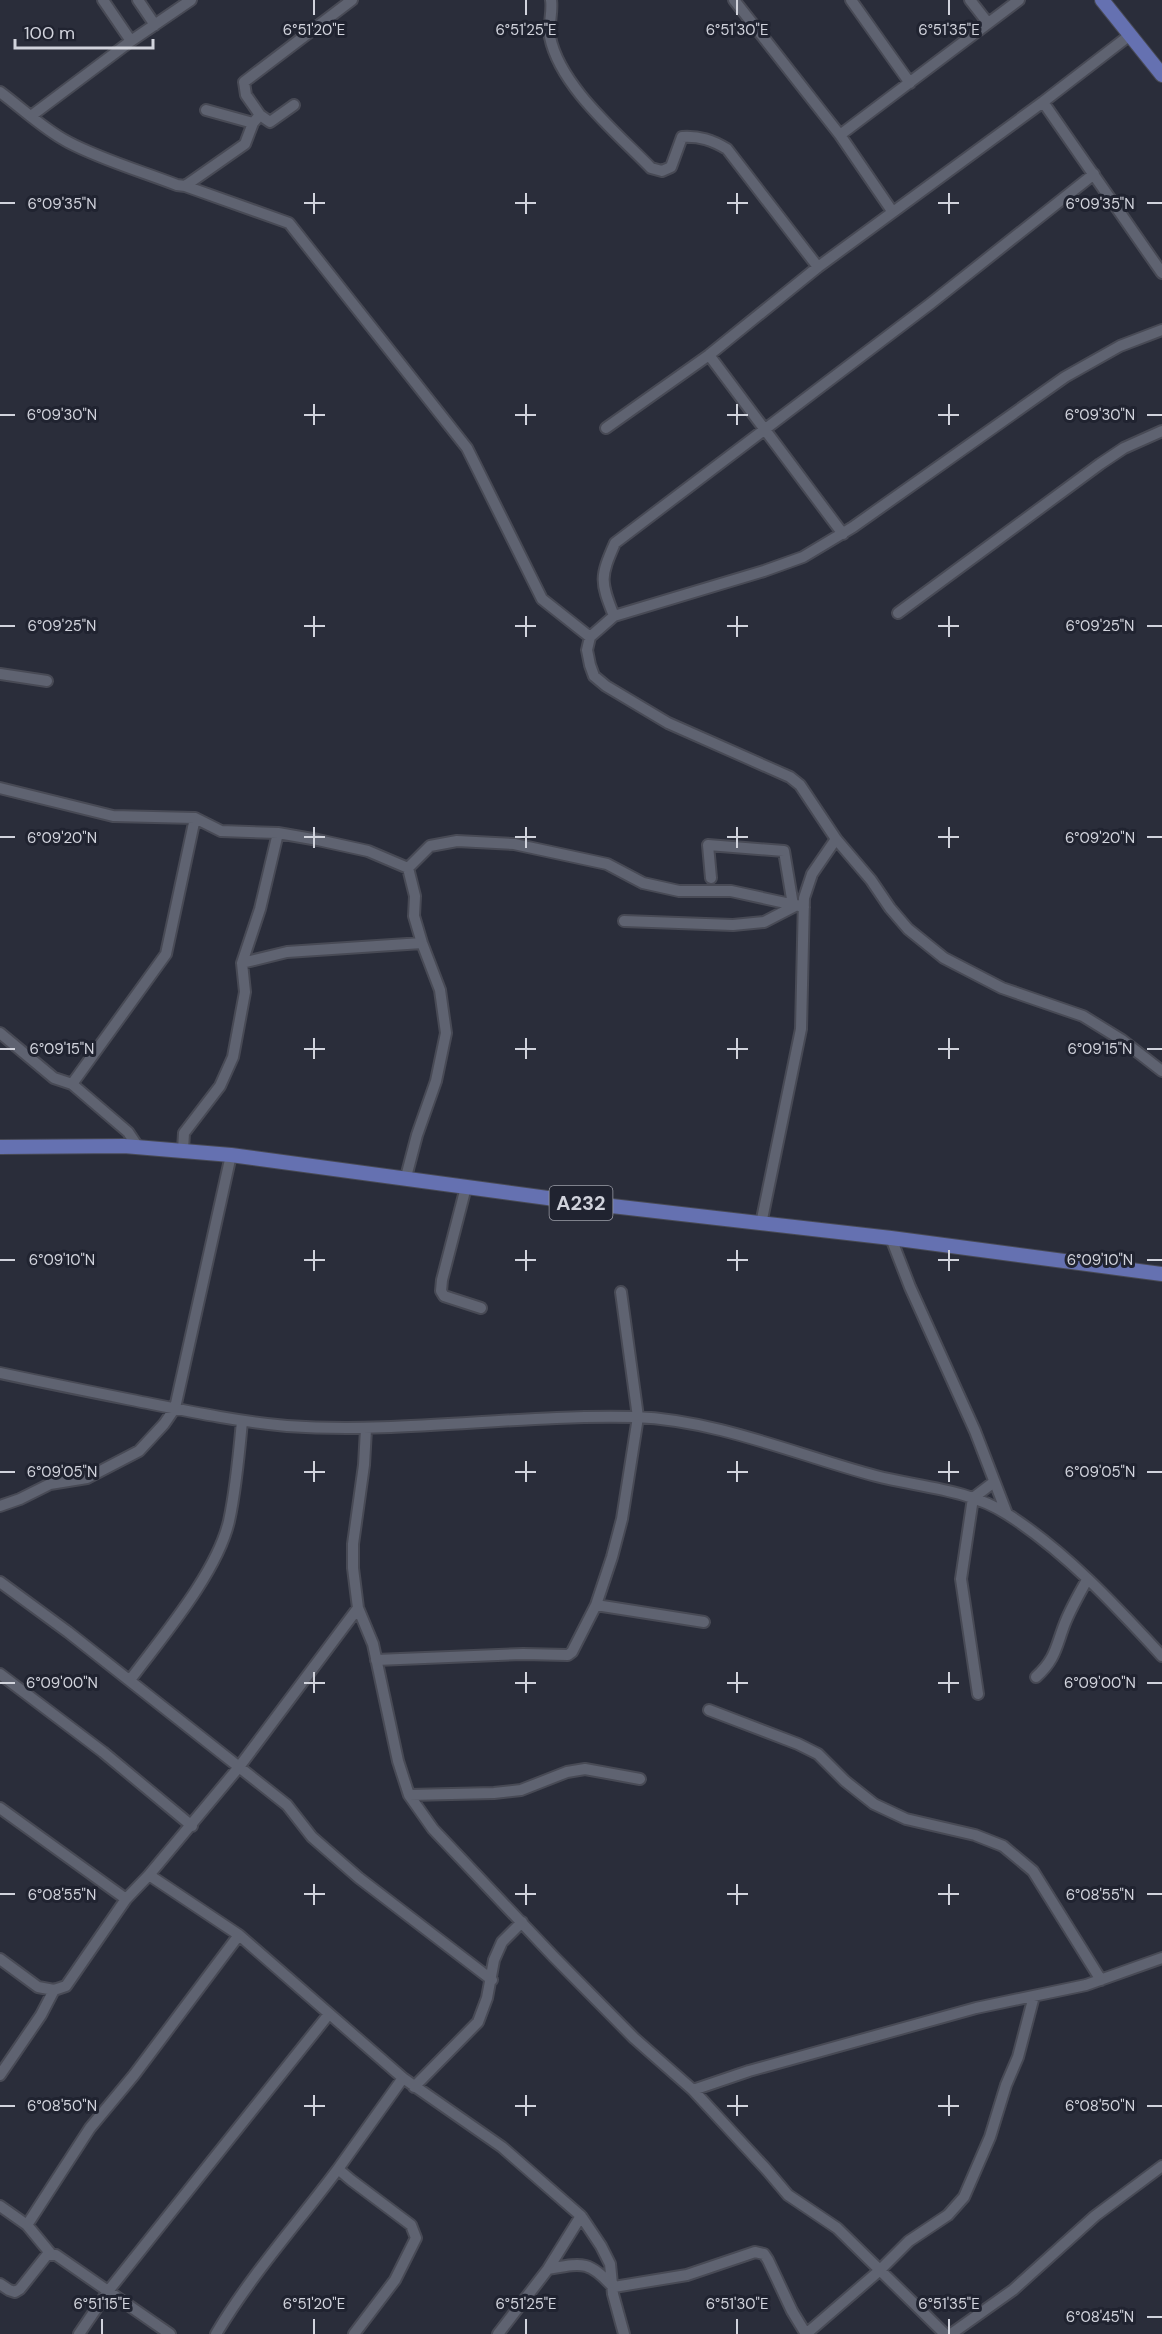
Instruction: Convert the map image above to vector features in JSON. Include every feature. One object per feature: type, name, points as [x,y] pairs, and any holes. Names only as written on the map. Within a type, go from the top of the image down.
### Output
[{"type":"main road","points":[[1102,0],[1162,75]]},
{"type":"main road","name":"A232","points":[[0,1147],[73,1145],[138,1147],[231,1155],[406,1177],[466,1187],[891,1238],[1162,1274]]},
{"type":"street","points":[[103,0],[131,42]]},
{"type":"street","points":[[138,0],[155,25]]},
{"type":"street","points":[[31,116],[192,0]]},
{"type":"street","points":[[185,186],[245,144],[256,119],[246,95],[244,82],[352,0]]},
{"type":"street","points":[[551,0],[549,34],[556,59],[570,83],[651,168],[662,171],[671,168],[682,137],[694,136],[711,140],[727,149],[818,267]]},
{"type":"street","points":[[734,0],[840,135],[892,211]]},
{"type":"street","points":[[851,0],[910,83]]},
{"type":"street","points":[[970,0],[988,23]]},
{"type":"street","points":[[840,135],[1019,0]]},
{"type":"street","points":[[606,428],[709,355],[818,267],[1043,102],[1130,35]]},
{"type":"street","points":[[0,92],[60,137],[84,149],[177,185],[289,223],[467,447],[542,599],[590,637]]},
{"type":"street","points":[[1043,102],[1162,273]]},
{"type":"street","points":[[206,110],[270,122],[294,105]]},
{"type":"street","points":[[614,616],[602,579],[603,570],[615,543],[930,304],[1094,174]]},
{"type":"street","points":[[1162,330],[1120,346],[1065,377],[843,534],[793,561],[614,616],[590,637],[587,650],[594,676],[606,686],[668,723],[790,777],[800,785],[836,839],[871,880],[890,908],[908,929],[944,958],[1002,988],[1083,1016],[1122,1040],[1162,1071]]},
{"type":"street","points":[[709,355],[843,534]]},
{"type":"street","points":[[898,613],[1100,464],[1124,448],[1162,431]]},
{"type":"street","points":[[0,675],[47,681]]},
{"type":"street","points":[[0,788],[113,816],[195,818],[221,831],[278,833],[368,850],[408,868]]},
{"type":"street","points":[[72,1084],[166,954],[195,818]]},
{"type":"street","points":[[183,1150],[184,1132],[220,1086],[233,1058],[245,992],[242,963],[260,909],[278,833]]},
{"type":"street","points":[[624,921],[733,925],[764,922],[798,906],[804,898],[812,874],[836,839]]},
{"type":"street","points":[[408,868],[430,846],[457,841],[514,844],[607,864],[643,883],[679,891],[730,891],[798,906]]},
{"type":"street","points":[[711,878],[708,845],[784,851],[798,906],[801,1029],[761,1224]]},
{"type":"street","points":[[406,1177],[417,1135],[436,1081],[446,1033],[440,990],[414,916],[415,896],[408,868]]},
{"type":"street","points":[[242,963],[286,952],[422,944]]},
{"type":"street","points":[[0,1033],[54,1078],[72,1084],[128,1132],[138,1147]]},
{"type":"street","points":[[0,1506],[50,1484],[87,1478],[139,1451],[164,1424],[175,1408],[231,1155]]},
{"type":"street","points":[[466,1187],[441,1291],[444,1296],[481,1308]]},
{"type":"street","points":[[891,1238],[910,1287],[975,1431],[1006,1514]]},
{"type":"street","points":[[376,1660],[523,1654],[568,1655],[576,1646],[596,1605],[612,1557],[622,1519],[638,1417],[621,1292]]},
{"type":"street","points":[[0,1373],[242,1421],[288,1426],[366,1429],[532,1419],[638,1417],[704,1426],[878,1476],[973,1498],[1006,1514],[1038,1536],[1087,1580],[1162,1656]]},
{"type":"street","points":[[130,1680],[196,1590],[219,1548],[229,1522],[242,1421]]},
{"type":"street","points":[[366,1429],[364,1465],[353,1545],[353,1568],[358,1608],[373,1644],[398,1761],[408,1795],[434,1829],[522,1922],[634,2038],[693,2090],[788,2195],[837,2228],[945,2334]]},
{"type":"street","points":[[978,1694],[961,1579],[973,1498],[994,1482]]},
{"type":"street","points":[[1036,1677],[1056,1653],[1065,1622],[1087,1580]]},
{"type":"street","points":[[0,1582],[130,1680],[239,1767],[287,1806],[312,1837],[359,1878],[492,1980]]},
{"type":"street","points":[[596,1605],[704,1622]]},
{"type":"street","points":[[0,1959],[38,1987],[54,1990],[66,1986],[126,1899],[192,1826],[358,1608]]},
{"type":"street","points":[[0,1674],[103,1752],[192,1826]]},
{"type":"street","points":[[709,1710],[818,1754],[845,1781],[884,1809],[906,1819],[975,1834],[1004,1846],[1033,1871],[1101,1980]]},
{"type":"street","points":[[408,1795],[476,1794],[521,1790],[567,1772],[585,1769],[640,1779]]},
{"type":"street","points":[[0,1808],[126,1899]]},
{"type":"street","points":[[149,1875],[239,1935],[403,2078],[502,2147],[581,2216],[610,2264],[613,2294],[624,2334]]},
{"type":"street","points":[[414,2087],[478,2022],[492,1980],[494,1960],[502,1942],[522,1922]]},
{"type":"street","points":[[27,2225],[90,2128],[135,2074],[239,1935]]},
{"type":"street","points":[[693,2090],[749,2071],[976,2008],[1101,1980],[1162,1958]]},
{"type":"street","points":[[0,2075],[41,2015],[54,1990]]},
{"type":"street","points":[[614,2287],[687,2275],[756,2252],[764,2254],[768,2260],[792,2311],[806,2334],[879,2271],[909,2241],[948,2215],[964,2197],[990,2137],[1006,2085],[1018,2057],[1034,1996]]},
{"type":"street","points":[[79,2334],[109,2290],[329,2014]]},
{"type":"street","points":[[216,2334],[245,2288],[338,2169],[403,2078]]},
{"type":"street","points":[[951,2334],[1013,2290],[1095,2216],[1162,2166]]},
{"type":"street","points":[[338,2169],[405,2220],[416,2232],[416,2238],[395,2280],[354,2334]]},
{"type":"street","points":[[0,2206],[27,2225],[51,2254],[109,2290],[170,2334]]},
{"type":"street","points":[[498,2334],[548,2269],[581,2216]]},
{"type":"street","points":[[0,2284],[15,2292],[20,2289],[47,2255],[51,2254]]},
{"type":"street","points":[[548,2269],[571,2265],[589,2266],[595,2268],[614,2287]]}]
